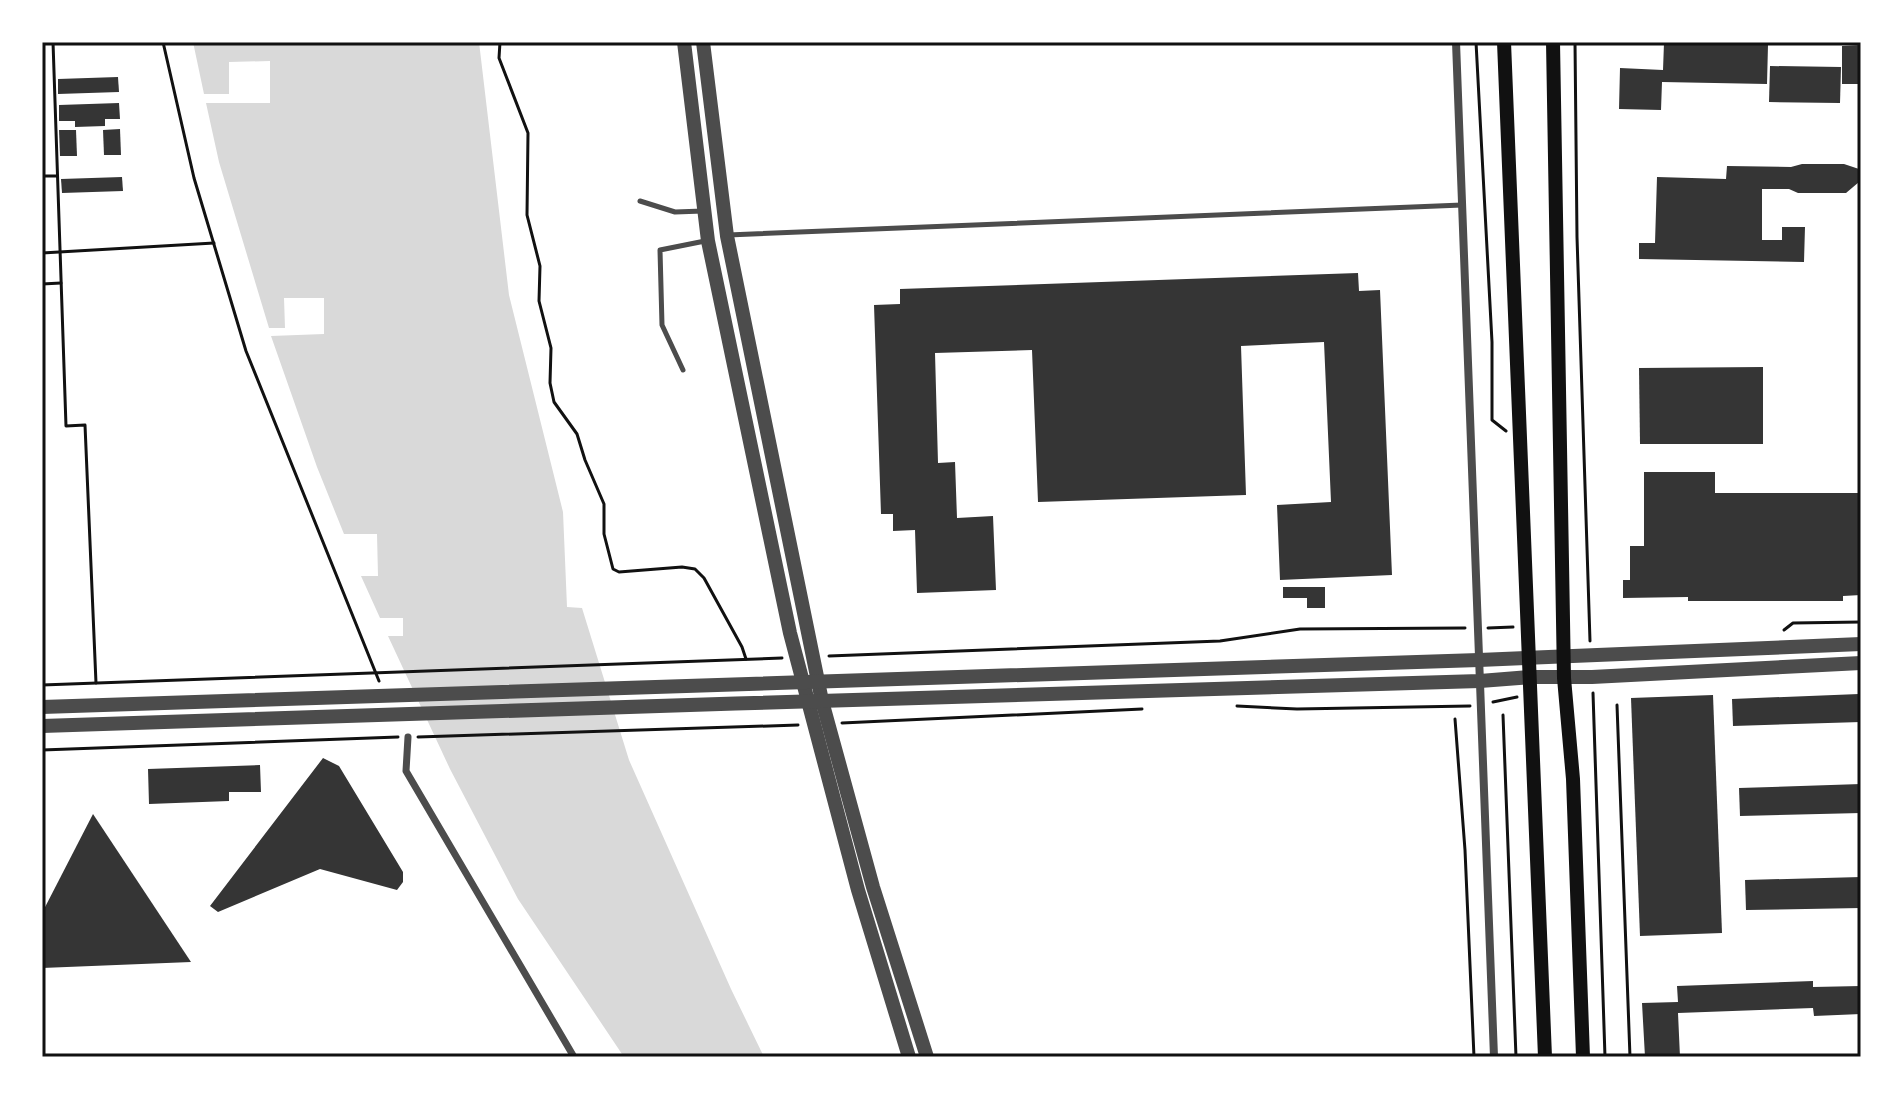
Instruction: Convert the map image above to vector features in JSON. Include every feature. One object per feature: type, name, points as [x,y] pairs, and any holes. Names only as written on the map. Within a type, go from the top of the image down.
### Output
[{"type":"main road","points":[[1504,42],[1545,1057]]},
{"type":"main road","points":[[1553,42],[1564,678],[1573,779],[1583,1057]]},
{"type":"street","points":[[684,42],[708,241],[796,657],[811,683],[927,1057]]},
{"type":"street","points":[[703,42],[727,236],[813,656],[811,683]]},
{"type":"street","points":[[1456,42],[1494,1057]]},
{"type":"street","points":[[42,707],[621,690],[1529,656],[1591,657],[1861,644]]},
{"type":"street","points":[[42,726],[1480,681],[1861,663]]},
{"type":"street","points":[[822,724],[858,890],[909,1057]]},
{"type":"street","points":[[408,737],[406,771],[574,1057]]},
{"type":"lane","points":[[640,201],[675,212],[704,211]]},
{"type":"lane","points":[[727,236],[1462,205]]},
{"type":"lane","points":[[683,370],[662,325],[660,250],[708,241]]},
{"type":"path","points":[[53,42],[66,426],[85,425],[96,683]]},
{"type":"path","points":[[163,42],[194,178],[246,351],[375,673],[393,696]]},
{"type":"path","points":[[500,42],[499,58],[528,133],[527,215],[540,266],[539,301],[551,348],[550,383],[554,402],[577,434],[604,504],[604,534],[613,569],[619,572],[682,567],[695,569],[704,578],[746,660]]},
{"type":"path","points":[[1476,42],[1492,342],[1492,420],[1520,442]]},
{"type":"path","points":[[1575,42],[1578,268],[1591,657]]},
{"type":"path","points":[[42,176],[57,176]]},
{"type":"path","points":[[42,253],[214,243]]},
{"type":"path","points":[[42,284],[61,283]]},
{"type":"path","points":[[1782,632],[1793,623],[1861,622]]},
{"type":"path","points":[[813,656],[1220,641],[1300,629],[1528,627]]},
{"type":"path","points":[[42,685],[796,657]]},
{"type":"path","points":[[1592,677],[1605,1057]]},
{"type":"path","points":[[1236,705],[1311,709],[1454,707],[1531,695]]},
{"type":"path","points":[[1617,705],[1630,1057]]},
{"type":"path","points":[[42,750],[632,732],[1142,709]]},
{"type":"path","points":[[1503,715],[1516,1057]]},
{"type":"path","points":[[1455,719],[1465,850],[1474,1057]]},
{"type":"shaded area","points":[[193,42],[479,42],[509,295],[563,512],[567,607],[582,608],[629,760],[764,1057],[624,1057],[518,899],[450,769],[388,636],[403,636],[403,618],[380,618],[361,576],[378,576],[377,534],[344,534],[271,336],[324,334],[324,298],[284,298],[285,328],[269,328],[219,162],[206,103],[270,103],[270,61],[229,62],[229,94],[204,94]]},
{"type":"building","points":[[1664,43],[1768,45],[1767,84],[1662,82],[1661,110],[1619,109],[1620,68],[1663,70]]},
{"type":"building","points":[[1861,45],[1861,84],[1842,84],[1842,46]]},
{"type":"building","points":[[1770,66],[1841,67],[1840,103],[1769,102]]},
{"type":"building","points":[[118,77],[119,92],[58,94],[58,79]]},
{"type":"building","points":[[119,103],[120,119],[105,119],[105,126],[75,127],[75,121],[59,121],[59,105]]},
{"type":"building","points":[[120,129],[121,155],[104,155],[103,130]]},
{"type":"building","points":[[59,130],[76,130],[77,156],[60,156]]},
{"type":"building","points":[[1844,164],[1859,169],[1859,182],[1846,193],[1762,189],[1762,240],[1782,240],[1782,227],[1805,227],[1804,262],[1639,259],[1639,243],[1655,243],[1657,177],[1726,179],[1727,166],[1791,167]]},
{"type":"building","points":[[122,177],[123,191],[62,193],[61,179]]},
{"type":"building","points":[[1358,273],[1359,291],[1380,290],[1392,575],[1280,580],[1277,505],[1331,502],[1324,342],[1241,346],[1246,495],[1038,502],[1032,350],[935,353],[938,463],[955,462],[957,518],[993,516],[996,590],[917,593],[915,530],[893,531],[893,514],[881,514],[874,305],[900,304],[900,289]]},
{"type":"building","points":[[1763,367],[1763,444],[1640,444],[1639,368]]},
{"type":"building","points":[[1644,472],[1715,472],[1715,493],[1861,493],[1861,595],[1843,596],[1843,601],[1623,598],[1623,580],[1630,580],[1630,546],[1644,546]]},
{"type":"building","points":[[1283,587],[1325,587],[1325,608],[1307,608],[1307,598],[1283,598]]},
{"type":"building","points":[[1859,694],[1861,722],[1733,726],[1732,699]]},
{"type":"building","points":[[1713,695],[1722,933],[1640,936],[1631,698]]},
{"type":"building","points":[[323,758],[339,766],[403,872],[403,882],[397,890],[320,869],[218,912],[210,906]]},
{"type":"building","points":[[260,765],[261,792],[229,792],[229,801],[149,804],[148,769]]},
{"type":"building","points":[[1861,784],[1861,813],[1740,816],[1739,788]]},
{"type":"building","points":[[93,814],[191,962],[42,968],[42,913]]},
{"type":"building","points":[[1861,877],[1861,908],[1746,910],[1745,880]]},
{"type":"building","points":[[1813,981],[1813,987],[1861,986],[1861,1014],[1814,1016],[1813,1008],[1678,1013],[1680,1057],[1645,1057],[1642,1003],[1678,1002],[1677,986]]}]
